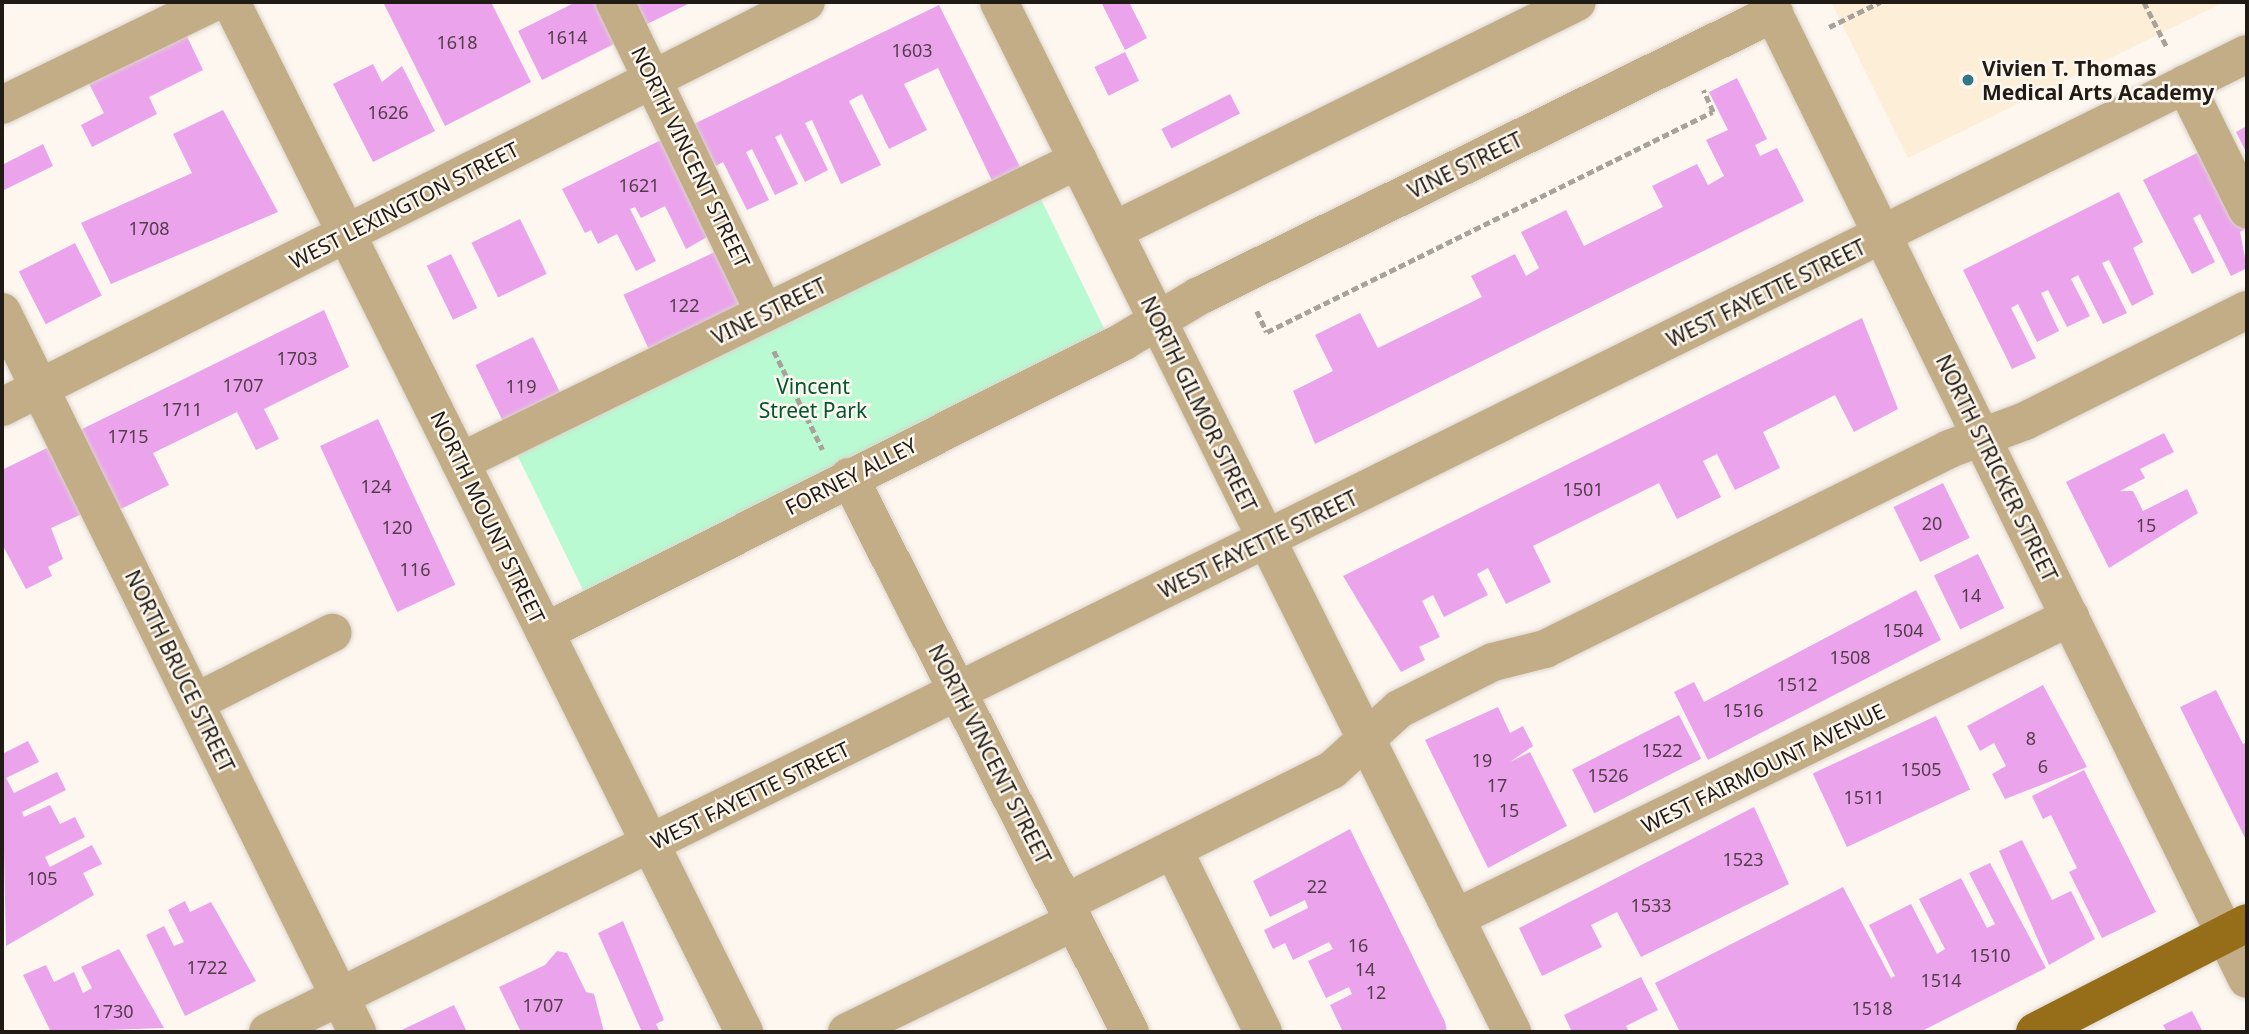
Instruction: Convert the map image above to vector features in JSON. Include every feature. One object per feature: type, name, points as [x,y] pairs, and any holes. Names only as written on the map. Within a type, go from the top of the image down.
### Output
[{"type":"main road","points":[[2035,1032],[2236,929]]},
{"type":"street","points":[[2,105],[215,2]]},
{"type":"street","name":"NORTH MOUNT STREET","points":[[231,2],[744,1032]]},
{"type":"street","name":"NORTH VINCENT STREET","points":[[615,2],[654,77],[761,315]]},
{"type":"street","name":"WEST LEXINGTON STREET","points":[[2,407],[806,2]]},
{"type":"street","name":"NORTH GILMOR STREET","points":[[999,2],[1512,1032]]},
{"type":"street","points":[[1113,231],[1577,2]]},
{"type":"street","name":"VINE STREET","points":[[1158,320],[1771,7]]},
{"type":"street","name":"NORTH STRICKER STREET","points":[[1771,7],[2070,617],[2236,929],[2247,979]]},
{"type":"street","name":"WEST FAYETTE STREET","points":[[268,1032],[2247,54]]},
{"type":"street","points":[[2185,84],[2247,209]]},
{"type":"street","name":"VINE STREET","points":[[460,462],[1078,160]]},
{"type":"street","points":[[847,1032],[1070,912],[1173,849],[1332,770],[1365,737],[1399,709],[1493,662],[1545,649],[1949,449],[1983,440],[2247,310]]},
{"type":"street","name":"NORTH BRUCE STREET","points":[[2,312],[357,1032]]},
{"type":"street","name":"FORNEY ALLEY","points":[[545,632],[1158,320]]},
{"type":"street","name":"NORTH VINCENT STREET","points":[[844,479],[959,691],[1130,1032]]},
{"type":"street","name":"WEST FAIRMOUNT AVENUE","points":[[1455,918],[2070,617]]},
{"type":"street","points":[[196,702],[332,633]]},
{"type":"street","points":[[1173,849],[1263,1032]]},
{"type":"path","points":[[1829,27],[1880,2]]},
{"type":"path","points":[[2144,2],[2167,47]]},
{"type":"path","points":[[1252,301],[1266,332],[1713,111],[1699,82]]},
{"type":"path","points":[[761,315],[844,479]]},
{"type":"shaded area","name":"Vivien T. Thomas Medical Arts Academy","points":[[1831,2],[2224,2],[1908,158]]},
{"type":"green space","name":"Vincent Street Park","points":[[1039,195],[1111,343],[587,599],[515,451]]},
{"type":"building","points":[[383,2],[491,2],[531,82],[445,126]]},
{"type":"building","points":[[576,2],[596,2],[620,41],[542,80],[518,31]]},
{"type":"building","points":[[634,2],[692,2],[645,25]]},
{"type":"building","points":[[1101,2],[1129,2],[1147,38],[1125,50]]},
{"type":"building","points":[[939,5],[1024,175],[996,189],[938,68],[904,84],[927,130],[889,149],[862,94],[849,101],[881,165],[841,184],[812,120],[805,123],[828,170],[805,182],[781,134],[775,137],[798,184],[775,195],[752,149],[746,152],[769,200],[747,210],[723,162],[716,166],[692,125]]},
{"type":"building","points":[[182,26],[203,70],[149,97],[157,114],[92,147],[81,125],[104,113],[84,74]]},
{"type":"building","points":[[1125,52],[1139,81],[1108,96],[1094,67]]},
{"type":"building","points":[[373,64],[382,82],[402,66],[435,131],[373,162],[333,84]]},
{"type":"building","points":[[1737,78],[1767,139],[1755,145],[1760,156],[1777,148],[1804,201],[1315,444],[1293,391],[1333,371],[1315,335],[1360,313],[1378,348],[1482,297],[1471,276],[1515,254],[1526,276],[1539,268],[1521,232],[1566,210],[1584,246],[1663,207],[1652,186],[1697,164],[1708,185],[1724,176],[1706,140],[1728,130],[1709,92]]},
{"type":"building","points":[[1230,94],[1240,114],[1171,149],[1161,129]]},
{"type":"building","points":[[223,110],[278,212],[111,284],[81,223],[192,173],[173,134]]},
{"type":"building","points":[[2247,126],[2247,154],[2236,132]]},
{"type":"building","points":[[667,137],[707,237],[686,249],[665,206],[641,218],[635,207],[630,209],[656,261],[636,271],[617,234],[598,244],[591,230],[585,233],[562,189]]},
{"type":"building","points":[[43,144],[53,166],[2,191],[2,165]]},
{"type":"building","points":[[2207,148],[2247,228],[2240,232],[2247,268],[2231,276],[2200,214],[2193,218],[2215,262],[2192,274],[2143,180]]},
{"type":"building","points":[[2119,192],[2143,242],[2133,248],[2154,294],[2132,306],[2109,260],[2102,263],[2127,313],[2103,324],[2078,275],[2071,279],[2090,316],[2067,327],[2048,290],[2041,293],[2059,331],[2037,342],[2018,304],[2011,308],[2036,358],[2012,369],[1963,270]]},
{"type":"building","points":[[520,219],[547,274],[498,297],[471,243]]},
{"type":"building","points":[[75,243],[102,296],[46,324],[19,272]]},
{"type":"building","points":[[715,252],[745,316],[653,359],[623,295]]},
{"type":"building","points":[[451,254],[477,308],[453,320],[427,266]]},
{"type":"building","points":[[324,310],[349,367],[264,409],[279,439],[256,450],[237,412],[153,453],[169,485],[119,510],[76,432]]},
{"type":"building","points":[[1862,318],[1898,409],[1854,432],[1835,395],[1763,432],[1780,468],[1735,490],[1717,454],[1703,461],[1721,497],[1677,519],[1659,483],[1533,546],[1551,582],[1506,604],[1488,568],[1477,574],[1488,595],[1444,617],[1433,595],[1422,601],[1440,637],[1419,647],[1425,660],[1401,672],[1343,576]]},
{"type":"building","points":[[533,337],[566,405],[509,433],[475,365]]},
{"type":"building","points":[[378,419],[455,585],[397,612],[320,446]]},
{"type":"building","points":[[2164,433],[2174,452],[2140,469],[2145,478],[2120,491],[2133,491],[2143,511],[2187,489],[2198,513],[2109,568],[2066,482]]},
{"type":"building","points":[[49,447],[82,514],[51,528],[63,559],[48,567],[52,576],[26,589],[2,544],[2,470]]},
{"type":"building","points":[[1943,483],[1970,538],[1920,562],[1894,507]]},
{"type":"building","points":[[1978,554],[2004,608],[1960,629],[1934,575]]},
{"type":"building","points":[[1916,590],[1941,640],[1708,760],[1674,692],[1694,682],[1704,702]]},
{"type":"building","points":[[2043,685],[2087,767],[2005,799],[1992,774],[2006,766],[1994,743],[1980,751],[1967,726]]},
{"type":"building","points":[[2216,690],[2243,744],[2247,742],[2247,842],[2180,707]]},
{"type":"building","points":[[1498,707],[1510,733],[1523,726],[1533,746],[1510,762],[1530,752],[1567,826],[1488,868],[1425,740]]},
{"type":"building","points":[[1679,715],[1701,759],[1594,813],[1572,769]]},
{"type":"building","points":[[1936,716],[1970,789],[1847,847],[1813,773]]},
{"type":"building","points":[[28,741],[39,762],[6,778],[14,793],[57,772],[66,790],[22,812],[24,817],[50,805],[60,824],[75,817],[85,837],[45,857],[50,867],[92,845],[102,864],[83,873],[94,895],[6,946],[2,754]]},
{"type":"building","points":[[2084,770],[2156,912],[2102,938],[2069,872],[2077,868],[2051,815],[2043,819],[2032,796]]},
{"type":"building","points":[[1754,807],[1789,884],[1641,957],[1617,912],[1591,925],[1602,947],[1542,976],[1519,928]]},
{"type":"building","points":[[1350,829],[1445,1022],[1447,1032],[1343,1032],[1330,1005],[1352,994],[1349,987],[1326,998],[1308,961],[1333,949],[1329,942],[1293,960],[1285,943],[1273,949],[1264,930],[1308,908],[1305,900],[1270,917],[1253,881]]},
{"type":"building","points":[[2022,840],[2052,900],[2071,891],[2095,939],[2049,965],[1999,851]]},
{"type":"building","points":[[1990,863],[2046,968],[1920,1032],[1680,1032],[1655,983],[1843,887],[1891,978],[1895,976],[1869,925],[1911,904],[1937,954],[1945,949],[1919,899],[1961,878],[1987,928],[1995,924],[1969,873]]},
{"type":"building","points":[[185,901],[190,912],[211,902],[256,981],[185,1016],[146,935],[164,926],[174,946],[184,942],[168,910]]},
{"type":"building","points":[[623,921],[664,1020],[656,1024],[660,1032],[642,1032],[598,933]]},
{"type":"building","points":[[119,949],[164,1028],[51,1032],[23,975],[46,965],[54,982],[74,972],[83,993],[92,988],[81,967]]},
{"type":"building","points":[[557,951],[567,953],[586,992],[594,994],[604,1032],[521,1032],[499,987],[545,965]]},
{"type":"building","points":[[1641,977],[1658,1010],[1626,1026],[1629,1032],[1572,1032],[1564,1015]]},
{"type":"building","points":[[454,1005],[467,1032],[398,1032],[406,1028]]},
{"type":"building","points":[[2192,1011],[2203,1032],[2167,1032],[2163,1025]]},
{"type":"place","name":"Vivien T. Thomas Medical Arts Academy","points":[[1968,80]]}]
